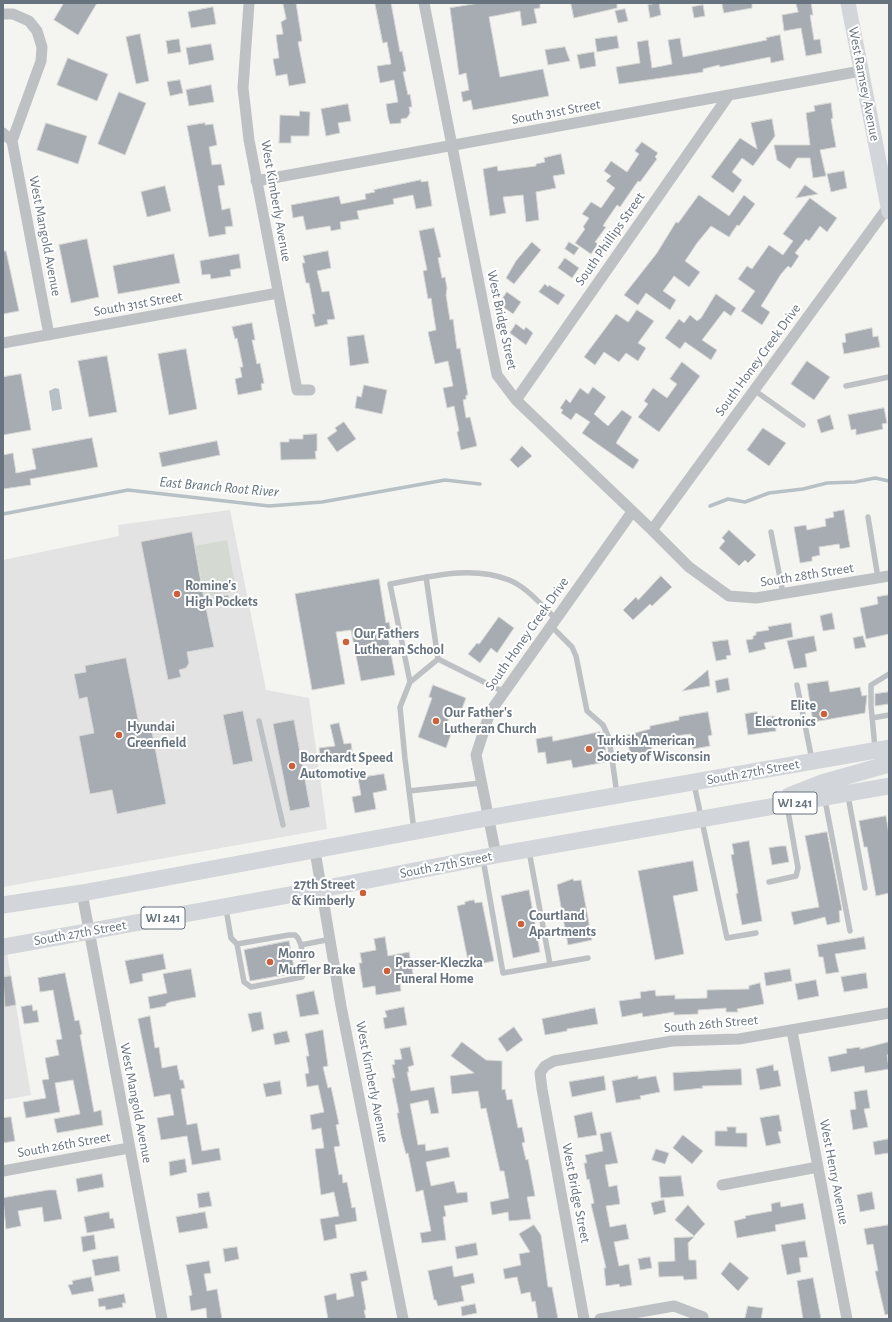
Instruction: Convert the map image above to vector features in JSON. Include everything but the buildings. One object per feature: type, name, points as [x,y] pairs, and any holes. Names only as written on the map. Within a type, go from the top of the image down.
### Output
[{"type":"main road","name":"South 27th Street","points":[[3,905],[82,893],[316,851],[487,818],[882,749]]},
{"type":"main road","points":[[786,800],[822,783],[889,764]]},
{"type":"main road","name":"WI 241","points":[[786,800],[824,798],[889,786]]},
{"type":"main road","name":"South 27th Street","points":[[3,947],[322,889],[489,856],[702,819],[749,810],[786,800]]},
{"type":"street","name":"West Kimberly Avenue","points":[[249,3],[244,88],[249,140],[297,390],[310,390]]},
{"type":"street","name":"West Bridge Street","points":[[424,3],[497,375],[516,400],[689,567],[729,596]]},
{"type":"street","name":"West Ramsey Avenue","points":[[848,3],[889,210]]},
{"type":"street","points":[[3,14],[13,14],[28,21],[37,31],[42,47],[41,61],[12,141],[3,134]]},
{"type":"street","name":"South 31st Street","points":[[256,181],[862,71]]},
{"type":"street","name":"South Phillips Street","points":[[516,400],[729,95]]},
{"type":"street","name":"West Mangold Avenue","points":[[12,141],[49,335]]},
{"type":"street","name":"South Honey Creek Drive","points":[[652,530],[754,390],[889,210]]},
{"type":"street","name":"South 31st Street","points":[[3,343],[278,294]]},
{"type":"street","name":"South Honey Creek Drive","points":[[489,856],[487,818],[476,755],[490,712],[632,512]]},
{"type":"street","name":"South 28th Street","points":[[729,596],[756,598],[889,576]]},
{"type":"street","name":"West Kimberly Avenue","points":[[316,851],[341,1006],[403,1319]]},
{"type":"street","name":"West Mangold Avenue","points":[[82,893],[162,1319]]},
{"type":"street","name":"South 26th Street","points":[[540,1073],[545,1066],[554,1062],[672,1041],[739,1039],[889,1013]]},
{"type":"street","name":"West Henry Avenue","points":[[792,1031],[847,1319]]},
{"type":"street","name":"West Bridge Street","points":[[540,1073],[584,1319]]},
{"type":"street","name":"South 26th Street","points":[[3,1171],[129,1148]]},
{"type":"street","points":[[722,1185],[818,1167]]},
{"type":"street","points":[[600,1319],[674,1306],[703,1317]]},
{"type":"lane","points":[[846,386],[889,377]]},
{"type":"lane","points":[[754,390],[802,425]]},
{"type":"lane","points":[[868,517],[878,579]]},
{"type":"lane","points":[[771,532],[783,593]]},
{"type":"lane","points":[[410,682],[390,584],[457,572],[482,573],[509,580],[523,588],[554,622],[572,647],[576,656],[587,710],[603,725],[609,738],[618,795]]},
{"type":"lane","points":[[426,578],[438,659]]},
{"type":"lane","points":[[415,832],[400,707],[410,682],[438,659]]},
{"type":"lane","points":[[438,659],[504,692]]},
{"type":"lane","points":[[882,749],[872,718],[871,685],[889,674]]},
{"type":"lane","points":[[797,686],[812,762]]},
{"type":"lane","points":[[872,718],[889,715]]},
{"type":"lane","points":[[259,721],[283,825]]},
{"type":"lane","points":[[694,782],[727,938],[756,933]]},
{"type":"lane","points":[[409,791],[481,783]]},
{"type":"lane","points":[[848,793],[865,888]]},
{"type":"lane","points":[[824,798],[850,931]]},
{"type":"lane","points":[[769,882],[796,876],[798,868],[786,800]]},
{"type":"lane","points":[[528,849],[550,964]]},
{"type":"lane","points":[[489,856],[503,973],[588,958]]},
{"type":"lane","points":[[226,906],[231,938],[237,944],[244,982],[251,987],[302,978],[305,969],[301,945],[295,935],[237,944]]},
{"type":"lane","points":[[301,945],[331,939]]},
{"type":"shaded area","points":[[55,388],[59,389],[62,409],[52,411],[49,391]]},
{"type":"shaded area","points":[[230,510],[266,690],[309,698],[327,829],[3,887],[3,560],[119,536],[118,525]]},
{"type":"shaded area","points":[[227,540],[236,591],[205,597],[195,546]]},
{"type":"shaded area","points":[[7,953],[31,1095],[3,1100],[3,954]]},
{"type":"waterway","name":"East Branch Root River","points":[[710,506],[728,499],[745,502],[769,493],[803,489],[827,483],[855,482],[875,478],[889,481]]},
{"type":"waterway","name":"East Branch Root River","points":[[3,514],[128,490],[269,506],[322,502],[445,480],[480,484]]},
{"type":"place","name":"Romine's High Pockets","points":[[177,594]]},
{"type":"place","name":"Our Fathers Lutheran School","points":[[346,642]]},
{"type":"place","name":"Elite Electronics","points":[[824,714]]},
{"type":"place","name":"Our Father's Lutheran Church","points":[[436,721]]},
{"type":"place","name":"Hyundai Greenfield","points":[[119,735]]},
{"type":"place","name":"Turkish American Society of Wisconsin","points":[[589,749]]},
{"type":"place","name":"Borchardt Speed Automotive","points":[[292,766]]},
{"type":"place","name":"27th Street & Kimberly","points":[[363,893]]},
{"type":"place","name":"Courtland Apartments","points":[[521,924]]},
{"type":"place","name":"Monro Muffler Brake","points":[[270,962]]},
{"type":"place","name":"Prasser-Kleczka Funeral Home","points":[[387,971]]}]
